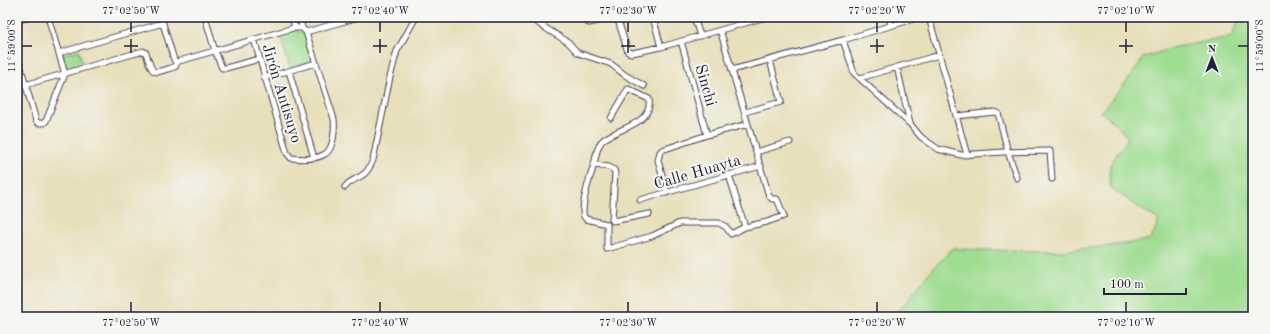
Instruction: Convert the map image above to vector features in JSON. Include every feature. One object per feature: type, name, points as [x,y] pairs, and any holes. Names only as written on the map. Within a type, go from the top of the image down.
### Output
[{"type":"street","points":[[17,21],[30,17]]},
{"type":"street","points":[[17,54],[36,121],[41,124],[46,121],[65,74],[48,17]]},
{"type":"street","points":[[161,17],[174,60],[176,62]]},
{"type":"street","points":[[205,17],[220,66],[226,68],[259,59]]},
{"type":"street","points":[[292,17],[295,27]]},
{"type":"street","name":"Jirón Antisuyo","points":[[254,39],[264,78],[287,153],[291,158],[314,158],[326,154],[329,150],[334,130],[332,114],[300,17]]},
{"type":"street","points":[[176,62],[295,27],[304,30],[359,17]]},
{"type":"street","points":[[345,187],[348,183],[365,173],[373,160],[390,77],[397,51],[416,17]]},
{"type":"street","points":[[526,17],[534,20],[568,42],[578,53],[611,64],[625,75],[644,86]]},
{"type":"street","points":[[584,17],[586,22],[589,23],[616,17],[628,52],[632,54],[766,17]]},
{"type":"street","points":[[653,17],[661,47]]},
{"type":"street","points":[[694,17],[700,36]]},
{"type":"street","points":[[889,17],[891,25]]},
{"type":"street","points":[[732,70],[843,40],[920,17]]},
{"type":"street","points":[[928,17],[967,155]]},
{"type":"street","points":[[59,53],[163,23]]},
{"type":"street","points":[[611,118],[628,89],[649,99],[648,110],[638,122],[603,140],[599,145],[584,200],[583,215],[586,219],[607,224],[607,249],[652,236],[680,223],[719,223],[726,227],[730,234],[745,227],[784,216],[777,199],[772,199],[769,196],[721,33],[718,30]]},
{"type":"street","points":[[843,40],[854,73],[910,124],[921,137],[938,149],[951,153],[967,155],[1050,151],[1052,179]]},
{"type":"street","name":"Sinchi","points":[[681,41],[707,135]]},
{"type":"street","points":[[26,85],[143,52],[146,53],[153,72],[159,72],[174,67],[176,66],[176,62]]},
{"type":"street","points":[[860,78],[939,55]]},
{"type":"street","points":[[745,112],[781,102],[770,60]]},
{"type":"street","points":[[264,78],[316,63]]},
{"type":"street","points":[[897,67],[910,124]]},
{"type":"street","points":[[289,71],[314,158]]},
{"type":"street","points":[[956,116],[995,112],[998,113],[1008,152],[1017,178]]},
{"type":"street","points":[[667,193],[658,160],[660,152],[666,148],[748,124]]},
{"type":"street","points":[[756,152],[790,142]]},
{"type":"street","points":[[594,165],[612,168],[615,173],[612,217],[614,221],[648,214]]},
{"type":"street","name":"Calle Huayta","points":[[640,200],[761,166]]},
{"type":"street","points":[[729,175],[745,227]]},
{"type":"green space","points":[[1240,17],[1253,17],[1253,317],[888,317],[906,303],[929,273],[953,248],[976,250],[1061,251],[1127,244],[1151,239],[1159,220],[1110,187],[1110,165],[1128,138],[1115,123],[1101,112],[1131,76],[1143,58],[1171,48],[1231,37]]},
{"type":"green space","points":[[295,30],[304,34],[312,60],[290,68],[280,34]]},
{"type":"green space","points":[[79,50],[83,66],[67,71],[62,55]]}]
